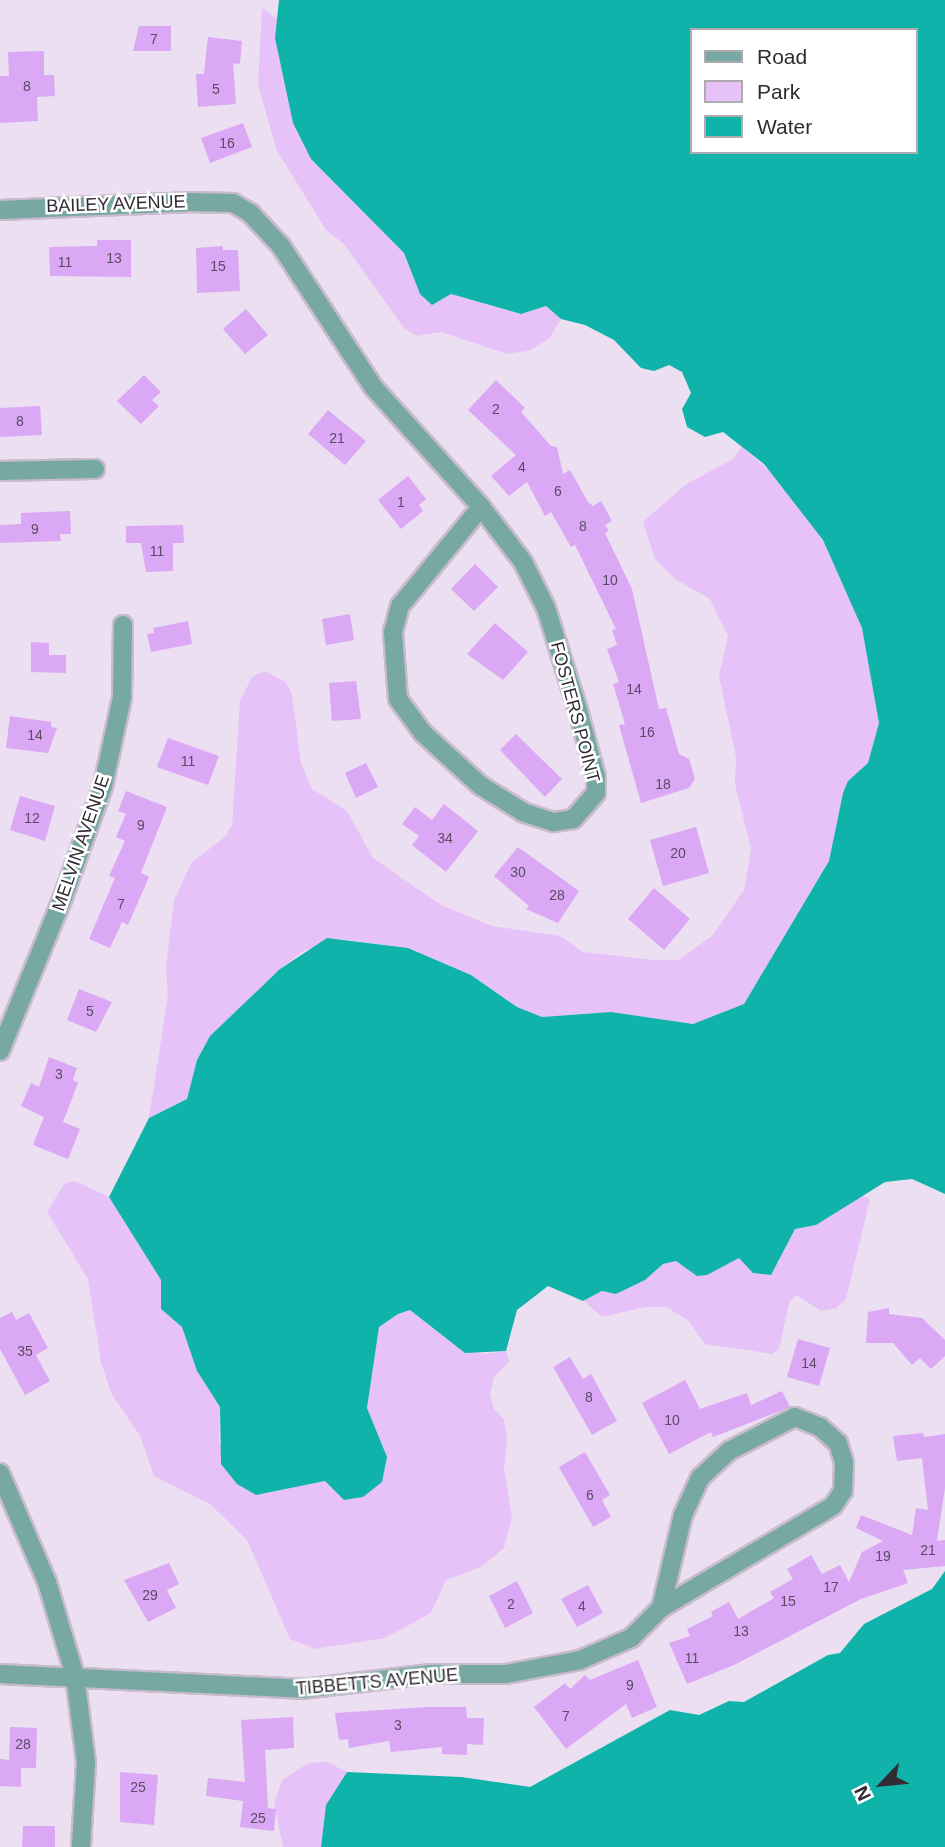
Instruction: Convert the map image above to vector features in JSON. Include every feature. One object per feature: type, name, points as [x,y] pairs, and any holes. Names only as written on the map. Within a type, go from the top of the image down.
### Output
[{"type":"street","name":"BAILEY AVENUE","points":[[0,210],[75,204],[233,203]]},
{"type":"street","name":"FOSTERS POINT","points":[[233,203],[265,224],[374,388],[481,507],[523,562],[546,608],[596,777],[596,793],[573,819],[553,822],[523,812],[481,786],[423,733],[398,699],[393,632],[400,606],[481,507]]},
{"type":"street","points":[[0,471],[95,469]]},
{"type":"street","name":"MELVIN AVENUE","points":[[0,1051],[62,900],[103,786],[122,697],[123,625]]},
{"type":"street","name":"TIBBETTS AVENUE","points":[[0,1674],[302,1689],[431,1674],[506,1674],[590,1656],[631,1638],[661,1608],[833,1506],[843,1491],[845,1463],[838,1443],[820,1427],[796,1418],[729,1451],[700,1478],[683,1515],[661,1608]]},
{"type":"street","points":[[0,1473],[47,1582],[75,1676],[86,1762],[81,1847]]},
{"type":"green space","points":[[262,8],[277,19],[275,38],[311,159],[404,253],[420,294],[451,294],[521,314],[546,306],[561,319],[549,339],[528,351],[507,354],[441,332],[417,336],[404,328],[344,244],[326,230],[276,149],[258,84]]},
{"type":"green space","points":[[742,447],[773,474],[823,540],[862,627],[879,723],[868,763],[848,781],[843,793],[829,861],[744,1004],[693,1024],[611,1012],[542,1017],[517,1007],[471,975],[408,948],[340,939],[303,951],[280,969],[210,1036],[197,1060],[187,1099],[149,1118],[168,995],[166,967],[174,900],[192,862],[225,837],[232,825],[240,701],[252,677],[265,671],[286,682],[292,695],[301,763],[312,789],[347,811],[373,858],[441,905],[492,926],[560,936],[583,952],[653,960],[679,960],[713,935],[744,890],[751,849],[735,784],[736,757],[719,676],[728,636],[710,599],[675,579],[655,559],[643,522],[685,485],[733,459]]},
{"type":"green space","points":[[75,1181],[109,1197],[161,1280],[161,1309],[182,1327],[197,1371],[220,1407],[219,1442],[256,1495],[325,1481],[387,1457],[367,1408],[379,1327],[398,1314],[410,1310],[482,1354],[506,1351],[509,1362],[494,1377],[490,1394],[494,1409],[504,1420],[507,1440],[504,1468],[512,1518],[504,1548],[481,1567],[446,1580],[431,1613],[385,1638],[315,1649],[290,1639],[247,1540],[210,1504],[154,1476],[140,1436],[111,1393],[101,1362],[88,1279],[47,1212],[64,1184]]},
{"type":"green space","points":[[861,1195],[870,1199],[846,1299],[836,1308],[821,1311],[796,1295],[789,1303],[779,1349],[772,1354],[705,1344],[688,1320],[666,1307],[645,1307],[602,1317],[584,1301],[602,1291],[616,1294],[644,1280],[663,1264],[676,1261],[697,1276],[707,1275],[740,1257],[779,1263],[782,1248],[795,1229],[816,1225]]},
{"type":"green space","points":[[327,1762],[347,1772],[326,1805],[321,1847],[283,1847],[274,1804],[282,1780],[309,1763]]},
{"type":"water","points":[[279,0],[945,0],[945,1194],[912,1179],[885,1182],[816,1225],[795,1229],[771,1275],[753,1273],[739,1258],[707,1275],[697,1276],[676,1261],[663,1264],[645,1280],[616,1294],[602,1291],[583,1301],[548,1286],[517,1310],[506,1351],[465,1353],[410,1310],[398,1314],[379,1327],[367,1408],[387,1457],[382,1482],[363,1497],[344,1500],[325,1481],[256,1495],[237,1484],[221,1464],[220,1407],[197,1371],[182,1327],[161,1309],[161,1280],[109,1197],[149,1118],[187,1099],[197,1060],[210,1036],[280,969],[327,938],[408,948],[471,975],[517,1007],[542,1017],[611,1012],[693,1024],[744,1004],[829,861],[843,793],[848,781],[868,763],[879,723],[862,628],[823,540],[764,464],[723,432],[705,437],[687,427],[682,409],[691,393],[682,372],[669,365],[654,371],[641,368],[614,340],[585,325],[561,319],[546,306],[521,314],[451,294],[432,305],[420,294],[404,253],[311,159],[293,123],[275,38]]},
{"type":"water","points":[[945,1571],[945,1847],[321,1847],[326,1805],[347,1772],[461,1777],[530,1787],[670,1710],[699,1715],[729,1701],[744,1702],[828,1655],[840,1653],[864,1624],[932,1589]]},
{"type":"building","points":[[139,26],[171,26],[171,51],[133,51]]},
{"type":"building","points":[[208,37],[242,41],[240,64],[233,63],[236,104],[198,107],[196,74],[204,74]]},
{"type":"building","points":[[44,51],[44,75],[54,75],[55,96],[37,97],[38,121],[0,123],[0,76],[9,76],[8,52]]},
{"type":"building","points":[[243,123],[252,147],[210,163],[201,138]]},
{"type":"building","points":[[97,240],[131,240],[131,277],[50,276],[49,247],[97,246]]},
{"type":"building","points":[[223,246],[223,250],[238,250],[240,291],[197,293],[196,248]]},
{"type":"building","points":[[246,309],[268,335],[245,354],[223,329]]},
{"type":"building","points":[[144,375],[161,392],[152,400],[159,406],[141,424],[117,401]]},
{"type":"building","points":[[496,380],[525,408],[521,412],[551,446],[557,447],[563,474],[570,470],[588,502],[593,506],[601,501],[612,521],[605,525],[609,531],[605,533],[632,589],[659,709],[666,708],[679,754],[689,759],[695,779],[689,788],[641,803],[619,725],[625,724],[613,684],[619,682],[607,649],[617,645],[612,630],[616,629],[575,545],[571,547],[551,512],[545,516],[527,482],[509,496],[491,476],[516,455],[468,410]]},
{"type":"building","points":[[40,406],[42,435],[0,437],[0,408]]},
{"type":"building","points":[[328,410],[366,441],[345,465],[308,434]]},
{"type":"building","points":[[408,476],[426,499],[419,505],[423,511],[401,529],[378,500]]},
{"type":"building","points":[[70,511],[71,534],[60,534],[61,541],[0,543],[0,525],[21,524],[21,513]]},
{"type":"building","points":[[183,525],[184,543],[173,543],[173,571],[146,572],[141,543],[126,543],[126,526]]},
{"type":"building","points":[[475,564],[498,587],[474,611],[451,589]]},
{"type":"building","points":[[350,614],[354,640],[326,645],[322,619]]},
{"type":"building","points":[[188,621],[192,644],[151,652],[147,634],[154,633],[153,628]]},
{"type":"building","points":[[495,623],[528,652],[503,680],[467,654]]},
{"type":"building","points":[[31,642],[49,643],[49,655],[66,655],[66,673],[31,672]]},
{"type":"building","points":[[356,681],[361,719],[332,721],[329,683]]},
{"type":"building","points":[[10,716],[51,722],[51,727],[57,728],[48,753],[6,748]]},
{"type":"building","points":[[516,734],[562,779],[545,797],[500,750]]},
{"type":"building","points":[[168,738],[219,756],[208,785],[157,767]]},
{"type":"building","points":[[366,763],[378,787],[356,798],[345,773]]},
{"type":"building","points":[[126,791],[167,807],[141,873],[149,877],[128,925],[122,922],[110,948],[89,939],[115,878],[109,876],[125,841],[116,837],[126,814],[118,811]]},
{"type":"building","points":[[20,796],[55,806],[45,841],[10,830]]},
{"type":"building","points":[[444,804],[478,831],[446,872],[412,845],[419,836],[402,824],[415,807],[432,820]]},
{"type":"building","points":[[696,827],[709,873],[663,886],[650,840]]},
{"type":"building","points":[[518,847],[579,891],[558,923],[526,909],[529,906],[494,876]]},
{"type":"building","points":[[654,888],[690,919],[664,950],[628,919]]},
{"type":"building","points":[[79,989],[112,1002],[96,1032],[67,1020]]},
{"type":"building","points":[[49,1057],[77,1068],[73,1080],[78,1083],[63,1122],[80,1129],[68,1159],[33,1145],[44,1117],[21,1106],[31,1083],[39,1087]]},
{"type":"building","points":[[889,1308],[889,1314],[922,1318],[945,1340],[945,1356],[931,1369],[920,1358],[912,1365],[893,1343],[866,1343],[868,1312]]},
{"type":"building","points":[[12,1312],[16,1320],[29,1313],[48,1348],[36,1355],[50,1381],[25,1395],[0,1349],[0,1318]]},
{"type":"building","points":[[798,1339],[830,1348],[819,1386],[787,1377]]},
{"type":"building","points":[[570,1357],[583,1379],[591,1374],[617,1421],[592,1435],[553,1367]]},
{"type":"building","points":[[685,1380],[700,1409],[747,1393],[751,1405],[782,1391],[790,1407],[713,1437],[711,1432],[669,1454],[642,1403]]},
{"type":"building","points":[[923,1433],[924,1437],[945,1434],[945,1488],[937,1541],[945,1540],[945,1566],[903,1570],[908,1583],[861,1599],[734,1665],[687,1684],[669,1643],[690,1636],[687,1629],[713,1616],[711,1612],[729,1602],[738,1619],[774,1598],[770,1592],[793,1579],[787,1569],[811,1555],[822,1574],[840,1565],[849,1582],[862,1552],[883,1541],[856,1528],[861,1515],[912,1535],[916,1508],[928,1510],[922,1458],[897,1461],[893,1436]]},
{"type":"building","points":[[585,1452],[610,1495],[602,1500],[611,1517],[593,1527],[559,1467]]},
{"type":"building","points":[[169,1563],[179,1584],[167,1590],[176,1608],[148,1622],[124,1580]]},
{"type":"building","points":[[517,1581],[533,1613],[505,1628],[489,1596]]},
{"type":"building","points":[[588,1585],[603,1613],[577,1627],[561,1599]]},
{"type":"building","points":[[638,1660],[657,1707],[632,1718],[626,1704],[566,1749],[534,1707],[565,1683],[570,1689],[585,1675],[590,1680]]},
{"type":"building","points":[[466,1707],[467,1718],[484,1718],[483,1745],[467,1744],[467,1755],[442,1754],[442,1747],[391,1752],[389,1741],[349,1748],[348,1739],[339,1740],[335,1713]]},
{"type":"building","points":[[293,1717],[294,1748],[265,1750],[268,1808],[276,1809],[274,1831],[240,1827],[243,1801],[206,1796],[208,1778],[245,1782],[241,1720]]},
{"type":"building","points":[[10,1727],[37,1728],[36,1768],[21,1768],[21,1787],[0,1786],[0,1759],[9,1760]]},
{"type":"building","points":[[120,1772],[158,1775],[154,1825],[120,1822]]},
{"type":"building","points":[[23,1826],[55,1826],[55,1847],[22,1847]]}]
